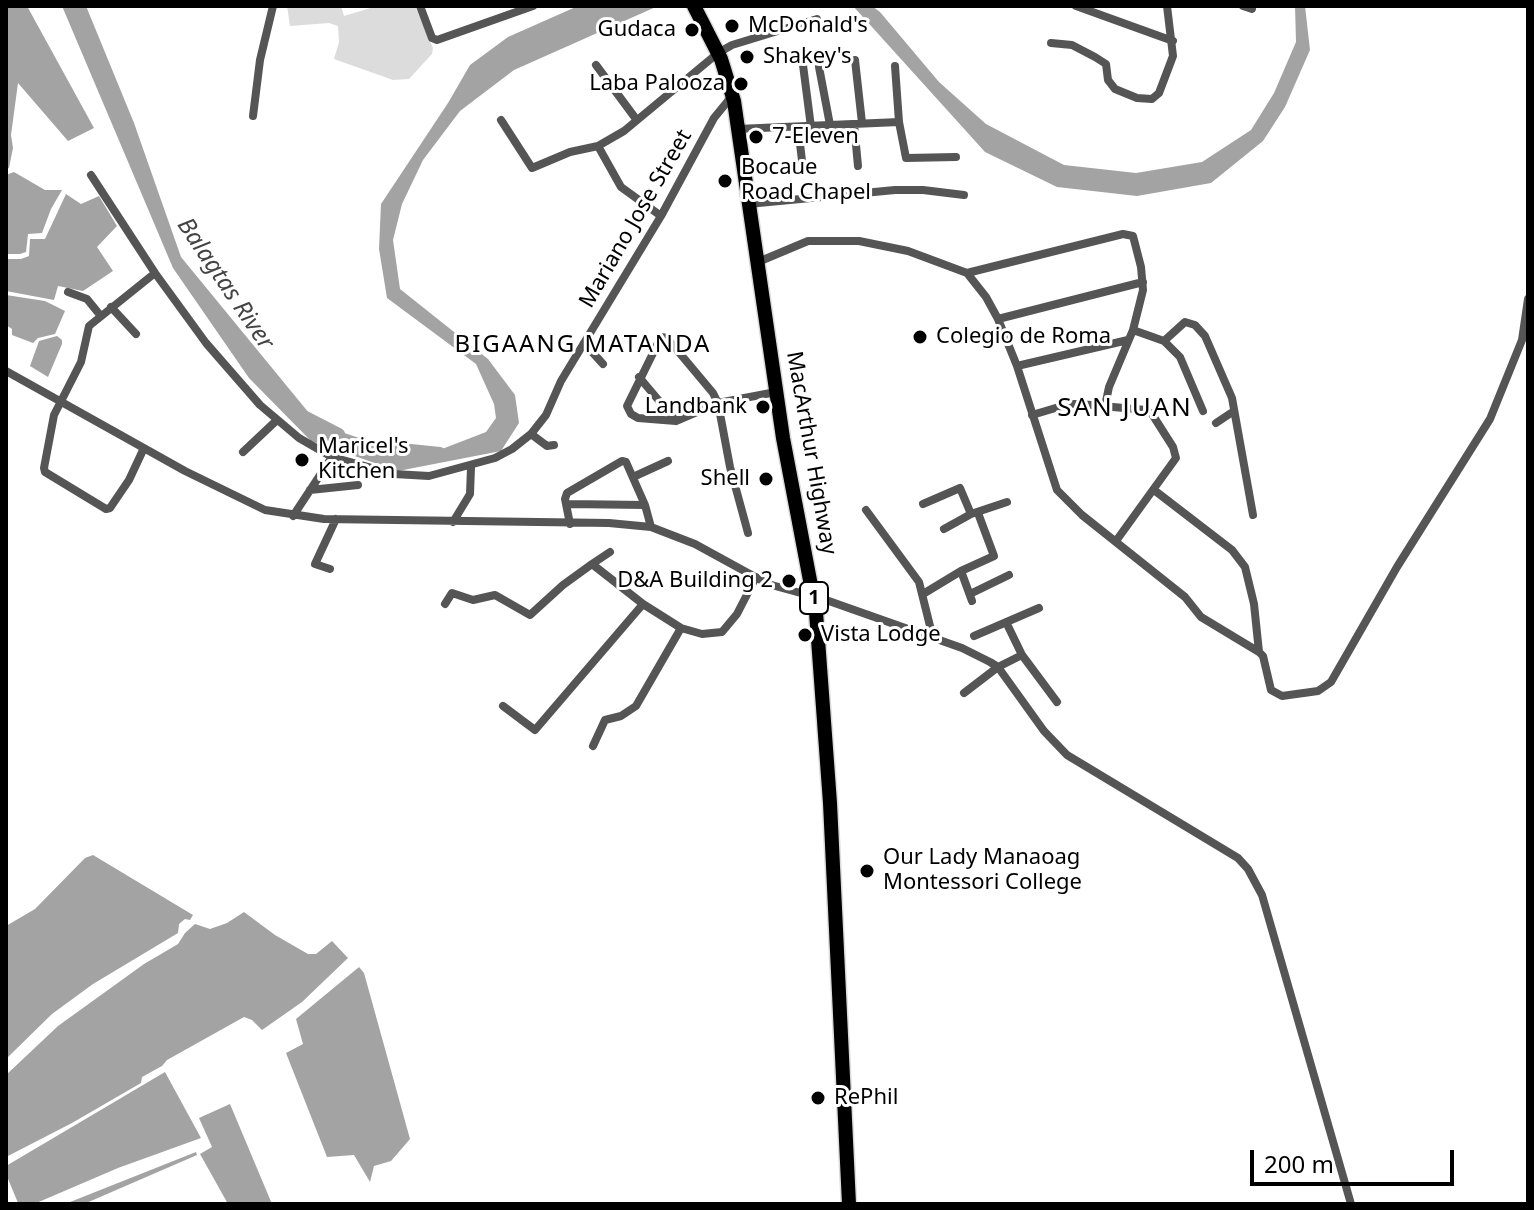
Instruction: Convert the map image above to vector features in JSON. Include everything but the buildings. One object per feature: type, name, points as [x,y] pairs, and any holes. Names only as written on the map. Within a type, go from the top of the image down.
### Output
[{"type":"highway","name":"MacArthur Highway","points":[[694,6],[718,53],[732,96],[776,392],[814,596],[830,803],[849,1204]]},
{"type":"street","points":[[253,116],[260,60],[273,6]]},
{"type":"street","points":[[420,6],[432,38],[437,40],[533,6]]},
{"type":"street","points":[[1076,6],[1173,41]]},
{"type":"street","points":[[1051,43],[1072,45],[1095,57],[1108,68],[1110,85],[1144,100],[1152,99],[1159,93],[1173,56],[1167,6]]},
{"type":"street","points":[[501,120],[532,168],[570,152],[598,146],[624,131],[718,53],[732,45],[817,19]]},
{"type":"street","points":[[855,60],[858,166]]},
{"type":"street","points":[[596,65],[636,119]]},
{"type":"street","points":[[803,65],[811,127]]},
{"type":"street","points":[[895,66],[899,122],[906,158],[956,157]]},
{"type":"street","points":[[819,67],[830,125]]},
{"type":"street","name":"Mariano Jose Street","points":[[91,175],[155,273],[215,355],[277,420],[309,445],[332,457],[405,476],[429,476],[471,467],[501,456],[531,434],[546,415],[561,381],[661,216],[714,118],[732,96]]},
{"type":"street","points":[[737,129],[899,122]]},
{"type":"street","points":[[798,127],[803,169]]},
{"type":"street","points":[[598,146],[621,187],[661,216]]},
{"type":"street","points":[[748,204],[895,190],[964,195]]},
{"type":"street","points":[[967,273],[1126,233],[1135,239],[1143,282],[1140,307],[1109,387],[1105,406]]},
{"type":"street","points":[[758,262],[808,241],[859,241],[908,251],[967,273],[998,319],[1017,366],[1057,490],[1082,515],[1185,597],[1201,617],[1259,652],[1263,656],[1271,690],[1297,695],[1318,691],[1331,682],[1397,567],[1490,419],[1522,340],[1528,299]]},
{"type":"street","points":[[144,448],[110,508],[103,509],[45,472],[49,439],[60,402],[81,362],[89,326],[155,273]]},
{"type":"street","points":[[998,319],[1143,282]]},
{"type":"street","points":[[68,292],[82,296],[100,315]]},
{"type":"street","points":[[111,307],[136,334]]},
{"type":"street","points":[[1164,341],[1185,322],[1195,325],[1205,336],[1226,379],[1253,515]]},
{"type":"street","points":[[1017,366],[1130,335],[1164,341],[1180,357],[1203,411]]},
{"type":"street","points":[[748,533],[730,467],[718,403],[713,393],[664,337],[639,377],[627,406],[631,414],[645,419],[676,421],[718,403],[776,392]]},
{"type":"street","points":[[584,343],[603,364]]},
{"type":"street","points":[[6,371],[144,448],[265,510],[293,516],[336,519],[609,523],[651,527],[695,544],[778,587],[814,596],[933,638],[976,654],[998,667],[1044,731],[1067,755],[1238,858],[1248,869],[1262,895],[1351,1204]]},
{"type":"street","points":[[639,377],[676,421]]},
{"type":"street","points":[[1032,415],[1069,404],[1146,410],[1173,447],[1176,458],[1116,541]]},
{"type":"street","points":[[1216,423],[1234,411]]},
{"type":"street","points":[[243,452],[277,420]]},
{"type":"street","points":[[531,434],[547,446],[554,445]]},
{"type":"street","points":[[293,516],[332,457]]},
{"type":"street","points":[[570,524],[565,499],[567,493],[622,461],[626,462],[633,477],[651,527]]},
{"type":"street","points":[[633,477],[668,461]]},
{"type":"street","points":[[453,522],[470,494],[471,467]]},
{"type":"street","points":[[310,490],[358,485]]},
{"type":"street","points":[[923,504],[960,488],[994,556],[923,594]]},
{"type":"street","points":[[1154,490],[1232,550],[1245,567],[1254,604],[1259,652]]},
{"type":"street","points":[[944,529],[1007,502]]},
{"type":"street","points":[[568,504],[645,505]]},
{"type":"street","points":[[866,510],[912,572],[923,594],[933,638]]},
{"type":"street","points":[[330,569],[315,564],[336,519]]},
{"type":"street","points":[[445,604],[452,593],[473,600],[495,595],[530,615],[563,585],[610,552]]},
{"type":"street","points":[[592,564],[643,604],[681,628],[702,634],[726,629],[756,577]]},
{"type":"street","points":[[961,571],[971,597],[1009,575]]},
{"type":"street","points":[[503,706],[535,730],[643,604]]},
{"type":"street","points":[[974,636],[1039,608]]},
{"type":"street","points":[[1006,622],[1022,655],[1057,702]]},
{"type":"street","points":[[593,746],[605,720],[621,716],[636,706],[681,628]]},
{"type":"street","points":[[964,693],[998,667],[1022,655]]},
{"type":"shaded area","points":[[6,6],[27,6],[94,128],[68,141],[18,83],[11,135],[13,148],[9,168],[6,169]]},
{"type":"shaded area","points":[[62,6],[86,6],[134,123],[181,257],[318,424],[403,453],[442,449],[486,432],[496,418],[494,404],[476,364],[387,298],[379,249],[381,204],[470,65],[508,37],[578,6],[658,6],[514,70],[460,111],[423,160],[402,204],[393,240],[400,289],[488,359],[515,395],[519,423],[501,451],[398,471],[311,441],[249,378],[173,268]]},
{"type":"shaded area","points":[[287,6],[341,6],[344,16],[377,6],[415,6],[433,48],[432,54],[409,79],[393,80],[334,59],[339,42],[338,26],[329,23],[290,26]]},
{"type":"shaded area","points":[[853,6],[872,6],[880,12],[939,82],[986,124],[1064,165],[1136,173],[1202,162],[1251,130],[1274,93],[1296,42],[1295,6],[1305,6],[1310,50],[1285,107],[1263,141],[1211,183],[1137,196],[1057,187],[985,152]]},
{"type":"shaded area","points":[[14,172],[45,190],[62,190],[42,233],[28,234],[26,252],[6,254],[6,175]]},
{"type":"shaded area","points":[[66,194],[81,204],[99,196],[117,226],[97,247],[113,271],[83,291],[58,286],[54,300],[6,291],[6,259],[29,256],[30,239],[45,239]]},
{"type":"shaded area","points":[[6,295],[45,301],[65,311],[55,334],[38,338],[33,343],[12,335],[12,329],[6,325]]},
{"type":"shaded area","points":[[57,336],[62,344],[48,377],[30,366],[39,341]]},
{"type":"shaded area","points":[[93,855],[193,915],[190,920],[185,919],[179,924],[178,933],[93,984],[52,1014],[6,1059],[6,926],[35,909],[85,858]]},
{"type":"shaded area","points":[[244,912],[308,954],[316,954],[332,941],[348,958],[302,1002],[262,1030],[244,1017],[167,1060],[142,1077],[141,1083],[6,1157],[6,1075],[58,1026],[144,964],[178,944],[195,924],[210,929]]},
{"type":"shaded area","points":[[359,967],[364,973],[410,1139],[391,1161],[374,1166],[370,1182],[354,1155],[327,1157],[286,1053],[303,1044],[296,1019]]},
{"type":"shaded area","points":[[165,1072],[201,1138],[118,1168],[34,1204],[18,1203],[6,1174],[6,1166]]},
{"type":"shaded area","points":[[230,1104],[272,1204],[228,1204],[200,1154],[212,1147],[199,1118]]},
{"type":"shaded area","points":[[196,1152],[197,1155],[84,1204],[65,1204]]},
{"type":"waterway","name":"Balagtas River","points":[[302,415],[339,434]]},
{"type":"waterway","name":"Balagtas River","points":[[371,446],[440,453]]},
{"type":"place","name":"McDonald's","points":[[732,26]]},
{"type":"place","name":"Gudaca","points":[[692,30]]},
{"type":"place","name":"Shakey's","points":[[747,57]]},
{"type":"place","name":"Laba Palooza","points":[[741,84]]},
{"type":"place","name":"7-Eleven","points":[[756,137]]},
{"type":"place","name":"Bocaue Road Chapel","points":[[725,181]]},
{"type":"place","name":"Colegio de Roma","points":[[920,337]]},
{"type":"place","name":"Landbank","points":[[763,407]]},
{"type":"place","name":"Maricel's Kitchen","points":[[302,460]]},
{"type":"place","name":"Shell","points":[[766,479]]},
{"type":"place","name":"D&A Building 2","points":[[789,581]]},
{"type":"place","name":"Vista Lodge","points":[[805,635]]},
{"type":"place","name":"Our Lady Manaoag Montessori College","points":[[867,871]]},
{"type":"place","name":"RePhil","points":[[818,1098]]},
{"type":"district","name":"BIGAANG MATANDA","points":[[583,345]]},
{"type":"district","name":"SAN JUAN","points":[[1125,409]]}]
